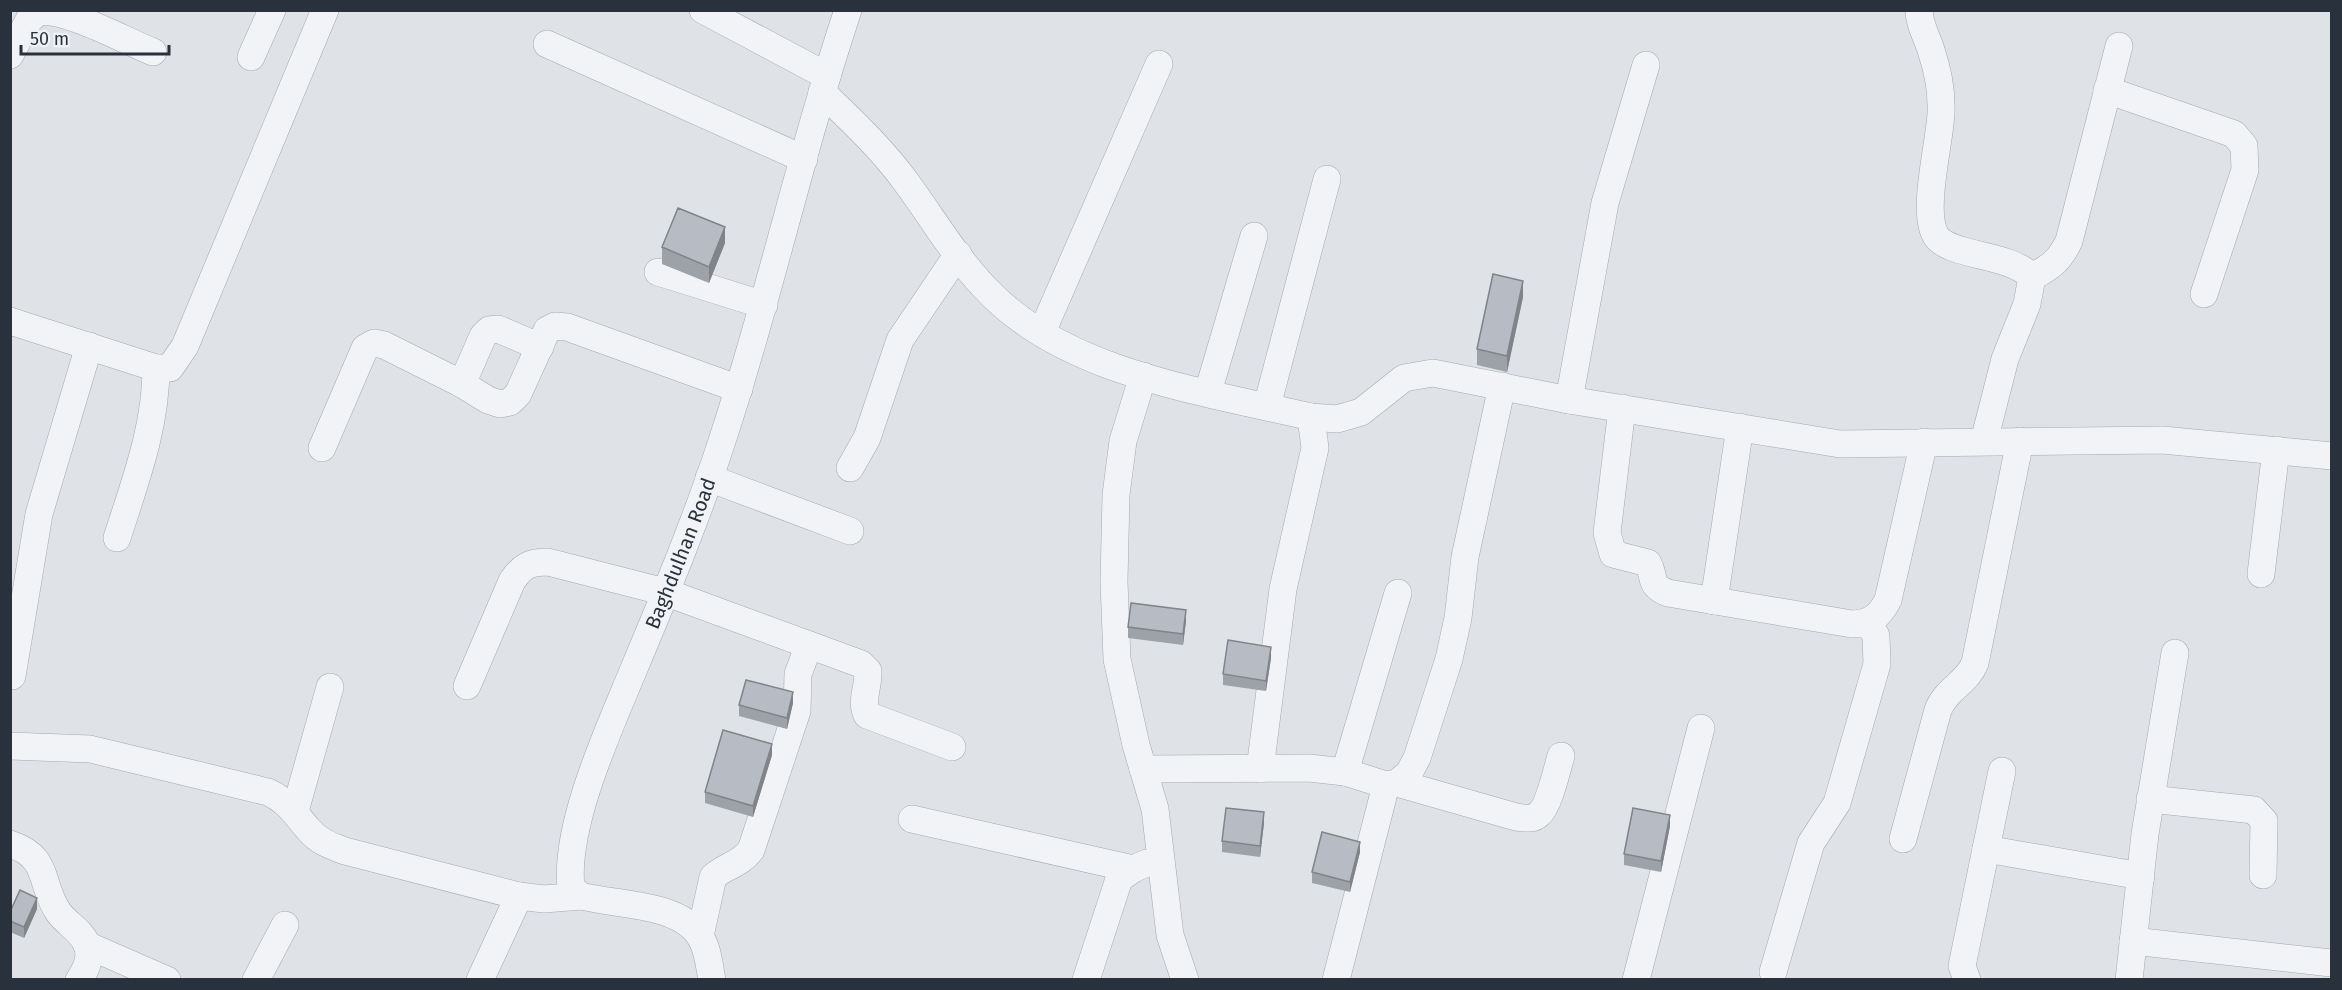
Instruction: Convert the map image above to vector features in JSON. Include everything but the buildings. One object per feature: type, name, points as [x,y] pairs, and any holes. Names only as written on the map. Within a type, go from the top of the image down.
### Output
[{"type":"street","points":[[251,57],[272,10]]},
{"type":"street","points":[[10,321],[156,368],[170,368],[185,346],[325,10]]},
{"type":"street","points":[[703,10],[824,84],[905,180],[958,254],[992,296],[1017,318],[1080,353],[1143,376],[1311,417],[1337,419],[1361,412],[1404,378],[1433,373],[1569,400],[1840,444],[2162,440],[2331,456]]},
{"type":"street","points":[[1919,10],[1939,74],[1941,90],[1941,115],[1931,197],[1932,225],[1936,237],[1949,245],[2011,263],[2025,269],[2032,277]]},
{"type":"street","points":[[10,55],[29,20],[39,11],[51,11],[68,17],[153,52]]},
{"type":"street","name":"Baghdulhan Road","points":[[582,896],[571,888],[569,871],[572,849],[605,736],[665,592],[709,478],[739,389],[824,84],[844,23]]},
{"type":"street","points":[[547,44],[804,159]]},
{"type":"street","points":[[2032,277],[2052,267],[2061,257],[2069,241],[2119,46]]},
{"type":"street","points":[[1041,332],[1159,64]]},
{"type":"street","points":[[1569,400],[1605,203],[1646,65]]},
{"type":"street","points":[[2107,90],[2234,134],[2244,146],[2245,170],[2204,294]]},
{"type":"street","points":[[1267,406],[1327,179]]},
{"type":"street","points":[[1208,392],[1254,236]]},
{"type":"street","points":[[850,468],[867,438],[900,340],[958,254]]},
{"type":"street","points":[[658,272],[764,305]]},
{"type":"street","points":[[1984,441],[2005,359],[2027,304],[2032,277]]},
{"type":"street","points":[[322,448],[365,348],[374,343],[462,384],[488,400],[501,404],[510,402],[518,394],[547,330],[555,326],[567,327],[739,389]]},
{"type":"street","points":[[462,384],[483,336],[489,330],[498,330],[540,347]]},
{"type":"street","points":[[12,676],[39,514],[88,346]]},
{"type":"street","points":[[117,538],[150,433],[156,396],[156,368]]},
{"type":"street","points":[[1143,376],[1123,441],[1116,495],[1114,582],[1117,659],[1143,770],[1155,809],[1170,935],[1185,980]]},
{"type":"street","points":[[1336,980],[1391,784],[1409,773],[1417,758],[1449,659],[1458,618],[1465,557],[1502,386]]},
{"type":"street","points":[[1622,408],[1607,533],[1613,554],[1648,563],[1652,581],[1658,589],[1714,601],[1852,624],[1869,623],[1881,613],[1888,600],[1924,442]]},
{"type":"street","points":[[1260,768],[1283,589],[1315,448],[1311,417]]},
{"type":"street","points":[[1714,601],[1740,427]]},
{"type":"street","points":[[1903,839],[1940,704],[1951,689],[1971,674],[1975,663],[2020,441]]},
{"type":"street","points":[[2261,574],[2276,450]]},
{"type":"street","points":[[709,478],[850,531]]},
{"type":"street","points":[[467,686],[512,581],[521,567],[533,562],[548,562],[665,592],[861,664],[868,671],[863,707],[867,715],[952,747]]},
{"type":"street","points":[[1345,772],[1398,593]]},
{"type":"street","points":[[1773,972],[1811,843],[1837,803],[1877,664],[1876,636],[1869,623]]},
{"type":"street","points":[[700,936],[713,877],[719,871],[744,860],[751,850],[797,711],[798,674],[809,645]]},
{"type":"street","points":[[2129,980],[2150,799],[2175,653]]},
{"type":"street","points":[[295,811],[330,687]]},
{"type":"street","points":[[1636,980],[1701,728]]},
{"type":"street","points":[[10,746],[90,749],[268,792],[282,798],[295,811],[309,831],[326,844],[519,896],[544,899],[582,896],[673,913],[689,923],[700,936],[712,980]]},
{"type":"street","points":[[1143,770],[1309,768],[1345,772],[1516,817],[1530,818],[1539,814],[1545,806],[1561,756]]},
{"type":"street","points":[[1965,978],[1962,966],[2002,771]]},
{"type":"street","points":[[2150,799],[2254,810],[2264,821],[2263,875]]},
{"type":"street","points":[[912,819],[1133,869]]},
{"type":"street","points":[[10,844],[23,848],[34,856],[43,870],[58,912],[87,945],[167,980]]},
{"type":"street","points":[[1986,849],[2141,876]]},
{"type":"street","points":[[1086,980],[1119,879],[1133,869],[1162,858]]},
{"type":"street","points":[[480,980],[519,896]]},
{"type":"street","points":[[256,980],[285,925]]},
{"type":"street","points":[[2133,941],[2331,962],[2328,980]]},
{"type":"street","points":[[78,980],[85,971],[89,957],[87,945]]}]
